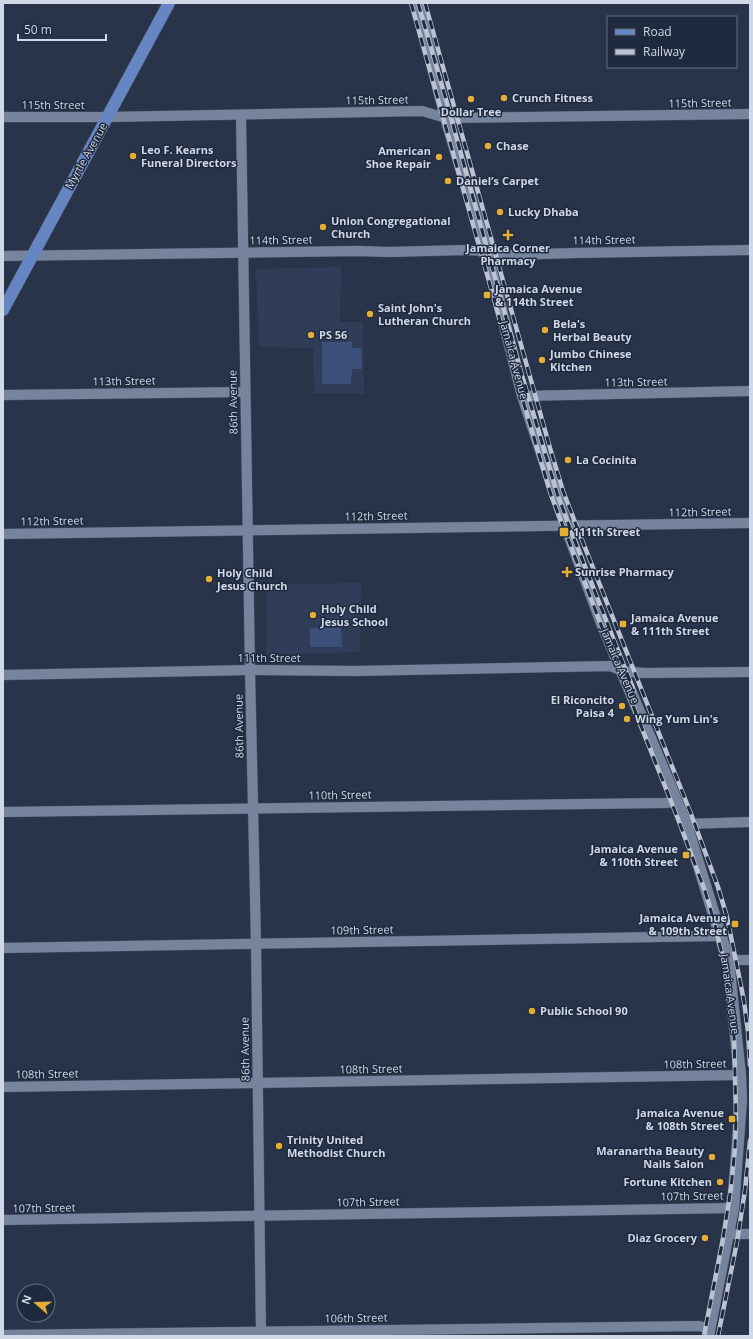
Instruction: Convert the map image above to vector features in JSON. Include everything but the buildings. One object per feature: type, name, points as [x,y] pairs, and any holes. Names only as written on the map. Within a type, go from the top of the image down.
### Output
[{"type":"main road","name":"Myrtle Avenue","points":[[3,310],[169,3]]},
{"type":"main road","name":"Jamaica Avenue","points":[[417,3],[446,118],[486,251],[523,396],[566,526],[603,626],[686,824],[728,960],[740,1075],[746,1100],[733,1208],[709,1332]]},
{"type":"street","name":"115th Street","points":[[3,117],[108,117],[422,111],[446,118],[750,114]]},
{"type":"street","name":"86th Avenue","points":[[241,115],[252,808],[256,943],[261,1334]]},
{"type":"street","name":"114th Street","points":[[3,256],[466,250],[486,251],[509,255],[575,252],[750,250]]},
{"type":"street","name":"113th Street","points":[[523,396],[750,391]]},
{"type":"street","name":"113th Street","points":[[3,395],[245,392]]},
{"type":"street","name":"112th Street","points":[[3,534],[750,523]]},
{"type":"street","name":"111th Street","points":[[3,675],[250,670],[355,671],[610,666],[622,671],[662,673],[750,672]]},
{"type":"street","name":"110th Street","points":[[3,812],[677,802]]},
{"type":"street","points":[[686,824],[750,822]]},
{"type":"street","name":"109th Street","points":[[3,948],[720,936]]},
{"type":"street","points":[[728,960],[750,960]]},
{"type":"street","name":"108th Street","points":[[3,1087],[740,1075]]},
{"type":"street","name":"107th Street","points":[[3,1220],[733,1208]]},
{"type":"street","points":[[728,1234],[750,1234]]},
{"type":"street","name":"106th Street","points":[[3,1335],[261,1334],[699,1326],[709,1332]]},
{"type":"shaded area","name":"PS 56","points":[[341,267],[340,322],[363,322],[364,394],[314,393],[313,348],[259,347],[256,269]]},
{"type":"shaded area","points":[[322,342],[352,342],[352,348],[361,348],[362,369],[352,369],[351,384],[322,384]]},
{"type":"shaded area","name":"Holy Child Jesus School","points":[[361,583],[360,652],[266,655],[266,584]]},
{"type":"shaded area","points":[[310,628],[341,628],[342,647],[310,647]]},
{"type":"railway","points":[[411,3],[515,374],[551,495],[705,891],[722,954],[734,1033],[736,1119],[735,1148],[731,1188],[723,1239],[704,1336]]},
{"type":"railway","points":[[418,3],[521,372],[557,493],[634,691]]},
{"type":"railway","points":[[425,3],[563,491],[691,814],[718,887],[727,917],[744,1001],[750,1065]]},
{"type":"railway","points":[[718,1336],[737,1242],[745,1190],[750,1140]]},
{"type":"place","name":"Crunch Fitness","points":[[504,98]]},
{"type":"place","name":"Dollar Tree","points":[[471,99]]},
{"type":"place","name":"Chase","points":[[488,146]]},
{"type":"place","name":"Leo F. Kearns Funeral Directors","points":[[133,156]]},
{"type":"place","name":"American Shoe Repair","points":[[439,157]]},
{"type":"place","name":"Daniel’s Carpet","points":[[448,181]]},
{"type":"place","name":"Lucky Dhaba","points":[[500,212]]},
{"type":"place","name":"Union Congregational Church","points":[[323,227]]},
{"type":"place","name":"Jamaica Corner Pharmacy","points":[[508,235]]},
{"type":"place","name":"Jamaica Avenue & 114th Street","points":[[487,295]]},
{"type":"place","name":"Saint John's Lutheran Church","points":[[370,314]]},
{"type":"place","name":"Bela's Herbal Beauty","points":[[545,330]]},
{"type":"place","name":"PS 56","points":[[311,335]]},
{"type":"place","name":"Jumbo Chinese Kitchen","points":[[542,360]]},
{"type":"place","name":"La Cocinita","points":[[568,460]]},
{"type":"place","name":"111th Street","points":[[564,532]]},
{"type":"place","name":"Sunrise Pharmacy","points":[[567,572]]},
{"type":"place","name":"Holy Child Jesus Church","points":[[209,579]]},
{"type":"place","name":"Holy Child Jesus School","points":[[313,615]]},
{"type":"place","name":"Jamaica Avenue & 111th Street","points":[[623,624]]},
{"type":"place","name":"El Riconcito Paisa 4","points":[[622,706]]},
{"type":"place","name":"Wing Yum Lin's","points":[[627,719]]},
{"type":"place","name":"Jamaica Avenue & 110th Street","points":[[686,855]]},
{"type":"place","name":"Jamaica Avenue & 109th Street","points":[[735,924]]},
{"type":"place","name":"Public School 90","points":[[532,1011]]},
{"type":"place","name":"Jamaica Avenue & 108th Street","points":[[732,1119]]},
{"type":"place","name":"Trinity United Methodist Church","points":[[279,1146]]},
{"type":"place","name":"Maranartha Beauty Nails Salon","points":[[712,1157]]},
{"type":"place","name":"Fortune Kitchen","points":[[720,1182]]},
{"type":"place","name":"Diaz Grocery","points":[[705,1238]]}]
